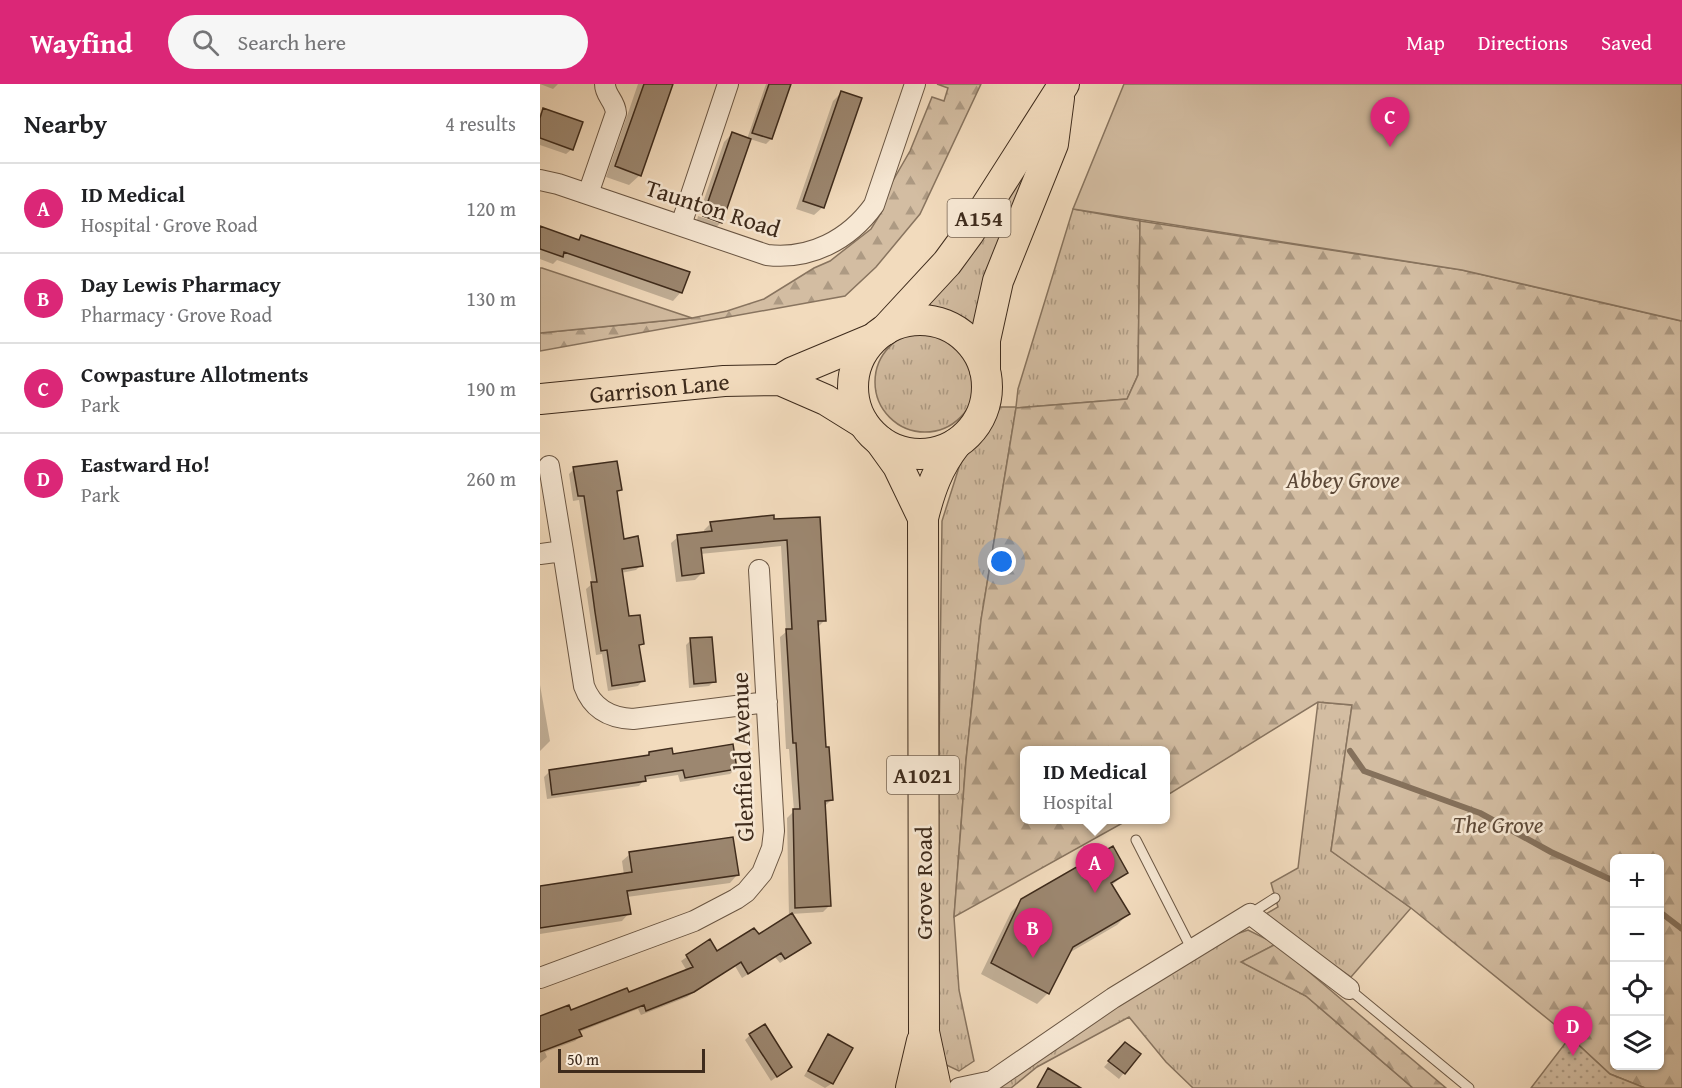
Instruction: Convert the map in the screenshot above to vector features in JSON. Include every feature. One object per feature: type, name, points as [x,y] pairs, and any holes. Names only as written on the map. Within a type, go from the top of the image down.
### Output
[{"type":"main road","name":"A154","points":[[879,334],[947,263],[986,208],[1062,89]]},
{"type":"main road","name":"A154","points":[[985,370],[985,340],[998,281],[1053,144],[1062,89]]},
{"type":"main road","points":[[914,320],[945,325],[956,330],[974,348],[985,370],[987,389],[983,409],[973,428],[956,444],[938,452],[918,454],[898,450],[871,432],[857,412],[853,386],[858,361],[879,334],[914,320]]},
{"type":"main road","name":"Garrison Lane","points":[[780,380],[879,334]]},
{"type":"main road","name":"Garrison Lane","points":[[540,399],[724,381],[780,380],[826,400],[871,432]]},
{"type":"main road","name":"Grove Road","points":[[871,432],[898,466],[923,518]]},
{"type":"main road","name":"Grove Road","points":[[936,1088],[924,1032],[923,518],[932,483],[943,461],[956,444]]},
{"type":"main road","name":"Grove Road","points":[[911,1088],[924,1032]]},
{"type":"street","points":[[588,194],[616,112],[615,105],[606,94],[605,84]]},
{"type":"street","points":[[681,225],[728,84]]},
{"type":"street","name":"Taunton Road","points":[[540,180],[767,255],[786,257],[818,250],[832,243],[864,219],[874,205],[915,84]]},
{"type":"street","points":[[549,466],[584,686],[600,710],[617,718],[633,719],[767,702]]},
{"type":"street","points":[[540,554],[563,551]]},
{"type":"street","name":"Glenfield Avenue","points":[[540,978],[694,921],[736,899],[751,887],[766,865],[774,841],[759,570]]},
{"type":"street","points":[[959,1088],[989,1085],[1113,998],[1250,914],[1349,989]]},
{"type":"lane","points":[[1136,840],[1192,950]]},
{"type":"lane","points":[[1250,914],[1275,898]]},
{"type":"lane","points":[[1349,989],[1469,1088]]},
{"type":"green space","points":[[937,84],[981,84],[920,214],[876,267],[845,296],[540,351],[540,333],[692,318],[727,311],[764,299],[814,268],[830,261],[871,229],[881,213],[891,184],[910,151],[932,97],[944,101],[948,88]]},
{"type":"green space","points":[[1124,84],[1682,84],[1682,321],[1462,270],[1073,209]]},
{"type":"green space","points":[[1043,139],[978,331],[961,316],[932,308],[929,302]]},
{"type":"green space","points":[[1073,209],[1140,221],[1138,375],[1127,399],[1016,408],[981,620],[966,760],[954,917],[959,990],[974,1061],[959,1071],[940,1062],[935,1040],[942,521],[960,464],[1000,407],[1016,407],[1018,389]]},
{"type":"green space","name":"Abbey Grove","points":[[1140,221],[1462,270],[1681,321],[1682,1088],[1645,1088],[1610,1074],[1570,1037],[1411,908],[1331,851],[1352,705],[1318,702],[1170,794],[1170,746],[1020,746],[1020,824],[1121,824],[954,917],[966,760],[981,620],[1016,408],[1127,399],[1138,375]]},
{"type":"green space","points":[[540,268],[542,268],[692,318],[540,333]]},
{"type":"green space","points":[[925,332],[953,340],[967,354],[975,382],[967,410],[953,424],[925,432],[897,424],[883,410],[875,382],[883,354],[897,340]]},
{"type":"green space","points":[[1318,702],[1352,705],[1331,851],[1411,908],[1351,977],[1264,915],[1278,907],[1271,883],[1298,868]]},
{"type":"green space","points":[[1248,930],[1276,944],[1242,962],[1306,996],[1413,1088],[1193,1088],[1166,1062],[1129,1017],[1037,1067],[1011,1088],[990,1088],[1222,939]]},
{"type":"green space","points":[[1276,944],[1446,1088],[1413,1088],[1306,996],[1241,962]]},
{"type":"green space","points":[[1570,1037],[1610,1074],[1645,1088],[1531,1088]]},
{"type":"building","points":[[644,84],[673,84],[641,176],[615,166]]},
{"type":"building","points":[[769,84],[791,84],[772,139],[752,133]]},
{"type":"building","points":[[841,91],[862,98],[824,208],[803,201]]},
{"type":"building","points":[[543,108],[583,122],[573,150],[540,138],[540,118]]},
{"type":"building","points":[[732,132],[751,139],[722,223],[703,216]]},
{"type":"building","points":[[540,226],[579,240],[581,235],[690,272],[682,293],[564,252],[563,257],[540,249]]},
{"type":"building","points":[[617,461],[622,490],[617,491],[624,539],[638,536],[643,566],[622,569],[629,616],[640,615],[644,644],[639,645],[645,681],[612,686],[607,650],[601,651],[595,612],[591,582],[597,582],[584,496],[578,496],[573,467]]},
{"type":"building","points":[[774,515],[774,519],[820,517],[826,621],[818,621],[826,747],[829,747],[833,800],[825,801],[831,906],[795,908],[793,809],[800,809],[796,743],[793,743],[786,629],[792,629],[787,540],[701,548],[704,573],[682,576],[677,535],[712,531],[710,522]]},
{"type":"building","points":[[712,637],[716,682],[694,684],[690,638]]},
{"type":"building","points":[[733,744],[737,769],[685,778],[683,770],[645,776],[646,781],[552,795],[549,770],[649,755],[649,752],[672,748],[673,754]]},
{"type":"building","points":[[733,837],[739,875],[627,891],[631,914],[540,928],[540,886],[632,872],[629,852]]},
{"type":"building","points":[[1113,846],[1128,873],[1111,883],[1130,914],[1073,947],[1049,994],[991,963],[1021,899]]},
{"type":"building","points":[[792,913],[811,943],[785,959],[781,953],[748,974],[741,962],[694,992],[646,1011],[644,1005],[579,1030],[582,1036],[540,1052],[540,1016],[569,1005],[571,1010],[627,988],[629,992],[693,967],[686,955],[710,939],[717,951],[754,928],[759,934]]},
{"type":"building","points":[[765,1024],[792,1067],[777,1077],[749,1034]]},
{"type":"building","points":[[828,1034],[853,1048],[833,1084],[808,1071]]},
{"type":"building","points":[[1125,1042],[1141,1054],[1125,1074],[1108,1061]]},
{"type":"building","points":[[1048,1068],[1081,1088],[1037,1088]]},
{"type":"waterway","points":[[1350,751],[1364,771],[1480,813],[1551,852],[1610,879]]},
{"type":"waterway","points":[[1664,915],[1682,929]]},
{"type":"place","name":"Cowpasture Allotments","points":[[1390,147]]},
{"type":"place","name":"ID Medical","points":[[1095,893]]},
{"type":"place","name":"Day Lewis Pharmacy","points":[[1033,958]]},
{"type":"place","name":"Eastward Ho!","points":[[1573,1056]]},
{"type":"park label","name":"The Grove","points":[[1498,824]]}]
